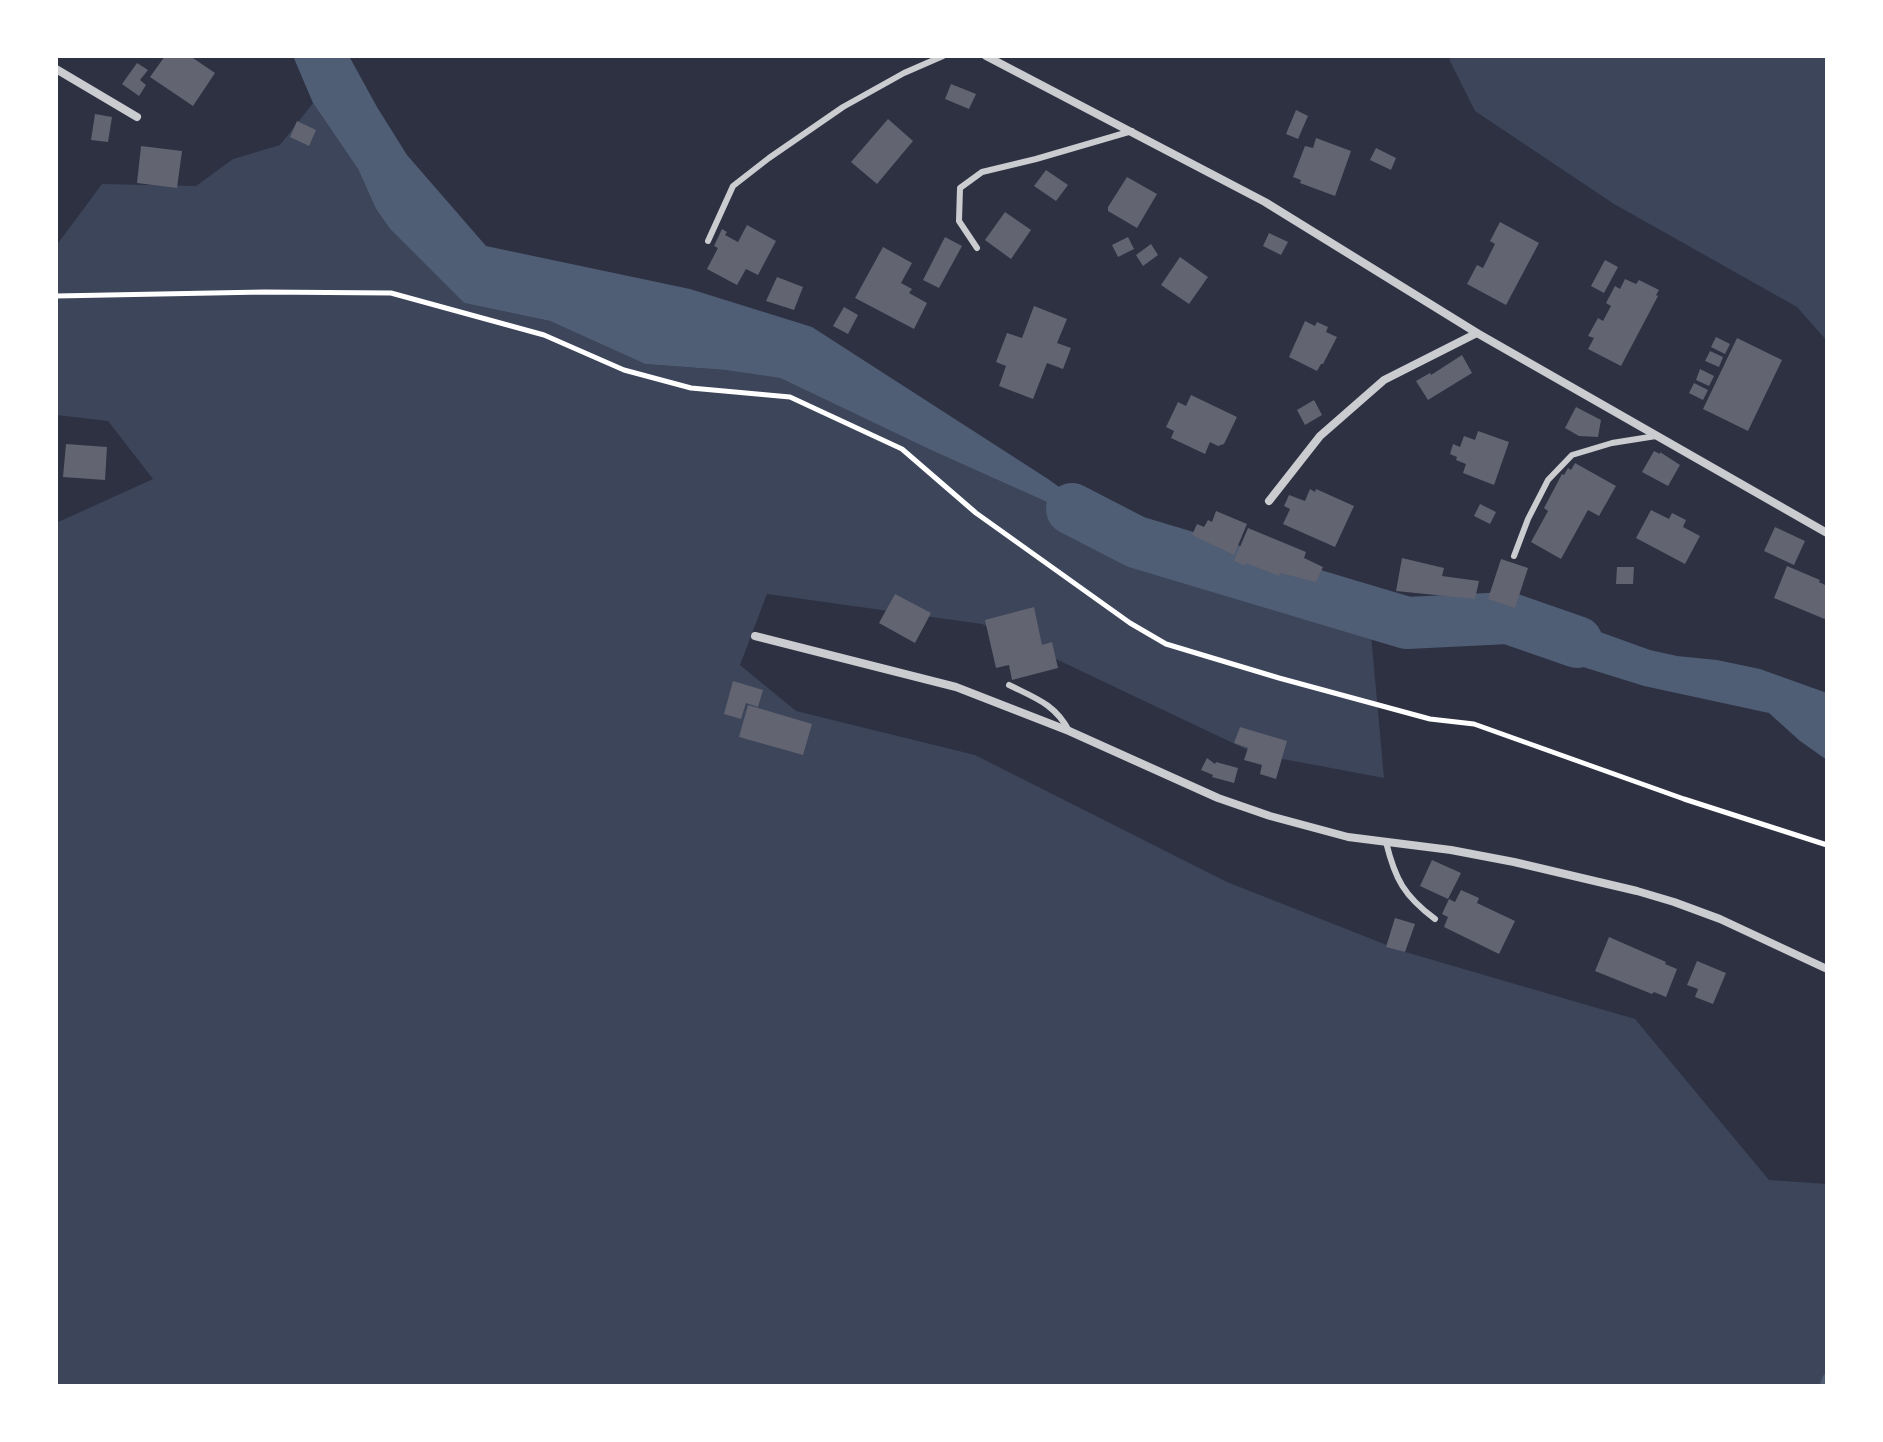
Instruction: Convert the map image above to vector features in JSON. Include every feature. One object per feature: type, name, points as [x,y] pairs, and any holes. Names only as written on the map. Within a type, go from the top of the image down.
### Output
[{"type":"street","points":[[986,56],[1265,202],[1477,333],[1827,533]]},
{"type":"street","points":[[56,69],[137,117]]},
{"type":"street","points":[[1269,501],[1320,436],[1384,380],[1477,333]]},
{"type":"street","points":[[755,636],[956,687],[1069,731],[1218,798],[1317,830],[1514,862],[1596,880],[1674,902],[1762,937],[1827,969]]},
{"type":"lane","points":[[708,241],[733,186],[843,107],[904,73],[943,56]]},
{"type":"lane","points":[[977,248],[959,221],[960,188],[982,172],[1132,131]]},
{"type":"lane","points":[[1514,556],[1548,480],[1572,455],[1612,443],[1657,436]]},
{"type":"lane","points":[[1009,685],[1056,711],[1069,731]]},
{"type":"lane","points":[[1386,842],[1401,885],[1435,919]]},
{"type":"path","points":[[56,296],[391,293],[544,335],[624,370],[691,388],[790,397],[902,449],[976,513],[1130,623],[1166,644],[1430,719],[1474,724],[1684,799],[1827,845]]},
{"type":"shaded area","points":[[293,56],[349,56],[407,155],[486,246],[690,289],[812,327],[1048,479],[1136,542],[780,378],[645,364],[550,321],[464,303],[390,229],[376,209],[358,169],[313,103]]},
{"type":"shaded area","points":[[1456,56],[1827,56],[1827,341],[1797,307],[1614,204],[1475,111],[1449,59]]},
{"type":"shaded area","points":[[313,103],[358,169],[376,209],[390,229],[464,303],[550,321],[645,364],[780,378],[1136,542],[1369,612],[1384,778],[1256,754],[982,624],[767,594],[740,665],[796,711],[975,755],[1227,882],[1402,951],[1635,1019],[1769,1180],[1827,1184],[1827,1386],[56,1386],[56,523],[153,479],[108,421],[56,415],[56,246],[102,184],[196,186],[233,159],[280,145]]},
{"type":"shaded area","points":[[1543,616],[1578,624],[1650,650],[1760,669],[1827,693],[1827,760],[1769,713],[1644,686],[1535,652],[1508,618]]},
{"type":"building","points":[[165,56],[190,56],[215,73],[193,106],[150,77]]},
{"type":"building","points":[[137,63],[148,70],[140,80],[146,85],[139,96],[122,84]]},
{"type":"building","points":[[951,84],[976,94],[969,109],[945,99]]},
{"type":"building","points":[[1296,110],[1308,116],[1298,139],[1286,134]]},
{"type":"building","points":[[95,114],[112,117],[108,142],[91,140]]},
{"type":"building","points":[[888,119],[913,141],[877,184],[851,162]]},
{"type":"building","points":[[297,121],[316,130],[309,146],[290,137]]},
{"type":"building","points":[[1316,138],[1351,151],[1335,196],[1300,183],[1301,180],[1293,177],[1305,146],[1313,148]]},
{"type":"building","points":[[141,146],[182,151],[177,188],[137,183]]},
{"type":"building","points":[[1376,148],[1396,158],[1391,170],[1370,160]]},
{"type":"building","points":[[1046,170],[1068,185],[1056,201],[1034,186]]},
{"type":"building","points":[[1127,177],[1157,194],[1137,228],[1108,211]]},
{"type":"building","points":[[1005,212],[1031,230],[1011,259],[985,240]]},
{"type":"building","points":[[1500,222],[1539,243],[1506,305],[1467,284],[1477,265],[1483,268],[1495,244],[1490,241]]},
{"type":"building","points":[[747,225],[776,241],[758,275],[746,269],[737,285],[707,269],[718,248],[714,246],[722,229],[727,232],[725,235],[738,242]]},
{"type":"building","points":[[1269,233],[1288,242],[1281,255],[1263,246]]},
{"type":"building","points":[[945,237],[962,246],[939,288],[923,280]]},
{"type":"building","points":[[1128,237],[1134,249],[1118,257],[1112,245]]},
{"type":"building","points":[[1151,244],[1158,255],[1143,266],[1136,255]]},
{"type":"building","points":[[883,247],[912,263],[901,283],[912,289],[909,293],[927,303],[914,329],[855,298]]},
{"type":"building","points":[[1180,257],[1208,277],[1189,304],[1161,285]]},
{"type":"building","points":[[1605,260],[1618,267],[1604,293],[1591,286]]},
{"type":"building","points":[[777,277],[803,287],[794,310],[766,301]]},
{"type":"building","points":[[1625,279],[1636,284],[1639,280],[1659,290],[1621,366],[1588,349],[1594,338],[1588,336],[1598,318],[1603,321],[1611,306],[1606,303],[1615,286],[1620,289]]},
{"type":"building","points":[[1034,306],[1067,319],[1057,343],[1071,348],[1063,369],[1047,363],[1033,399],[999,386],[1006,366],[996,362],[1007,333],[1022,338]]},
{"type":"building","points":[[844,307],[858,315],[848,334],[833,326]]},
{"type":"building","points":[[1305,321],[1328,327],[1326,332],[1337,337],[1317,371],[1289,357]]},
{"type":"building","points":[[1716,337],[1730,344],[1725,354],[1711,347]]},
{"type":"building","points":[[1737,338],[1782,360],[1748,431],[1703,409]]},
{"type":"building","points":[[1710,351],[1723,357],[1719,367],[1705,361]]},
{"type":"building","points":[[1462,355],[1472,373],[1428,400],[1416,381]]},
{"type":"building","points":[[1700,369],[1714,376],[1709,386],[1696,380]]},
{"type":"building","points":[[1694,383],[1708,390],[1703,400],[1689,393]]},
{"type":"building","points":[[1191,395],[1237,417],[1224,444],[1218,446],[1210,442],[1205,454],[1171,438],[1174,431],[1166,427],[1178,402],[1186,406]]},
{"type":"building","points":[[1314,400],[1322,415],[1305,425],[1297,410]]},
{"type":"building","points":[[1576,407],[1601,420],[1598,437],[1579,436],[1565,428]]},
{"type":"building","points":[[1478,431],[1509,442],[1494,485],[1463,473],[1466,464],[1450,454],[1453,444],[1460,447],[1464,436],[1475,440]]},
{"type":"building","points":[[66,444],[107,447],[105,480],[63,477]]},
{"type":"building","points":[[1654,451],[1680,465],[1668,486],[1642,472]]},
{"type":"building","points":[[1575,463],[1616,486],[1599,516],[1588,510],[1561,559],[1531,542],[1548,511],[1544,508],[1562,474],[1568,468],[1571,470]]},
{"type":"building","points":[[1310,489],[1354,506],[1335,547],[1283,524],[1290,509],[1284,506],[1289,495],[1305,501]]},
{"type":"building","points":[[1480,504],[1496,512],[1490,524],[1474,516]]},
{"type":"building","points":[[1651,510],[1669,519],[1672,513],[1686,520],[1683,527],[1700,536],[1685,564],[1636,538]]},
{"type":"building","points":[[1216,511],[1247,524],[1234,555],[1192,535],[1197,524],[1204,527],[1208,520],[1212,522]]},
{"type":"building","points":[[1775,527],[1805,541],[1794,565],[1764,551]]},
{"type":"building","points":[[1248,528],[1306,552],[1304,558],[1323,567],[1316,582],[1280,573],[1279,576],[1234,561]]},
{"type":"building","points":[[1402,558],[1444,568],[1442,576],[1479,581],[1475,599],[1396,591]]},
{"type":"building","points":[[1501,559],[1528,568],[1515,608],[1488,599]]},
{"type":"building","points":[[1787,566],[1827,586],[1827,620],[1774,598]]},
{"type":"building","points":[[1617,567],[1634,567],[1633,584],[1616,584]]},
{"type":"building","points":[[895,594],[931,613],[915,643],[879,623]]},
{"type":"building","points":[[1034,607],[1042,645],[1052,642],[1058,668],[1012,680],[1009,665],[996,668],[985,620]]},
{"type":"building","points":[[733,681],[763,690],[758,707],[746,703],[741,719],[724,714]]},
{"type":"building","points":[[748,705],[812,724],[803,755],[739,737]]},
{"type":"building","points":[[1240,727],[1287,741],[1276,779],[1260,774],[1262,765],[1244,760],[1248,748],[1234,743]]},
{"type":"building","points":[[1207,758],[1215,764],[1238,768],[1234,783],[1212,777],[1201,770]]},
{"type":"building","points":[[1432,860],[1461,873],[1448,899],[1420,886]]},
{"type":"building","points":[[1461,890],[1479,898],[1477,903],[1515,921],[1499,954],[1444,927],[1448,917],[1442,914],[1449,899],[1455,902]]},
{"type":"building","points":[[1395,918],[1415,924],[1405,952],[1386,947]]},
{"type":"building","points":[[1609,937],[1677,969],[1666,997],[1595,971]]},
{"type":"building","points":[[1697,961],[1726,973],[1713,1004],[1695,997],[1698,989],[1687,985]]},
{"type":"waterway","points":[[1072,509],[1136,542],[1407,623],[1508,618],[1577,642]]},
{"type":"waterway","points":[[1824,1386],[1827,1378]]}]
